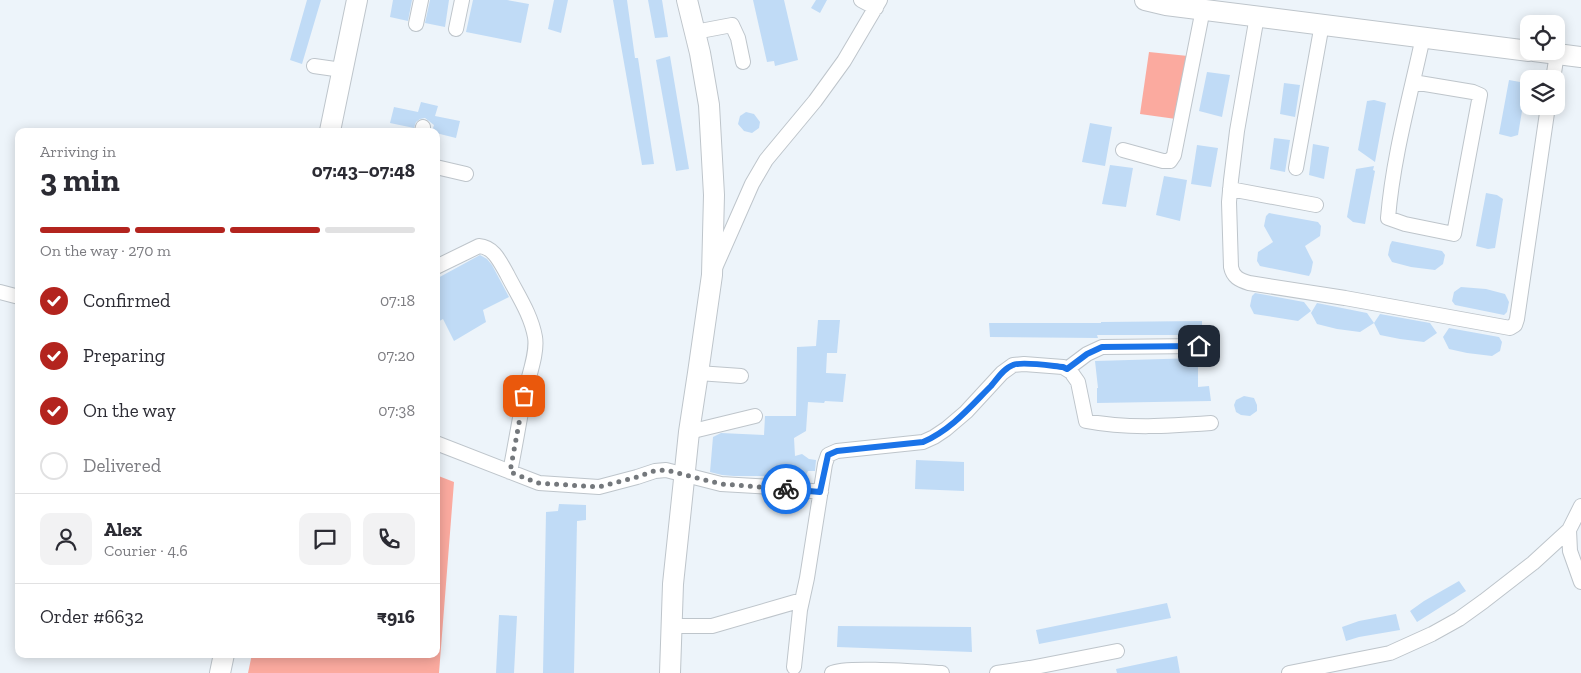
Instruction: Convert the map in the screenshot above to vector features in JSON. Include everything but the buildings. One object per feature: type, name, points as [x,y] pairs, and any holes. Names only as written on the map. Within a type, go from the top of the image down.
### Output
[{"type":"street","points":[[331,128],[357,0]]},
{"type":"street","points":[[416,24],[421,0]]},
{"type":"street","points":[[456,29],[462,0]]},
{"type":"street","points":[[670,673],[673,584],[684,474],[712,275],[714,195],[709,105],[687,0]]},
{"type":"street","points":[[712,275],[752,184],[766,160],[815,102],[844,62],[878,4],[860,0]]},
{"type":"street","points":[[1145,0],[1166,5],[1520,50]]},
{"type":"street","points":[[1123,150],[1163,161],[1170,161],[1174,155],[1203,9]]},
{"type":"street","points":[[1257,16],[1237,131],[1230,189],[1231,267],[1232,274],[1239,280],[1510,328],[1515,325],[1517,319],[1547,115]]},
{"type":"street","points":[[1296,168],[1322,24]]},
{"type":"street","points":[[695,32],[732,25],[738,38],[743,62]]},
{"type":"street","points":[[1413,82],[1473,92],[1480,95],[1454,234],[1405,224],[1388,218],[1402,127],[1423,37]]},
{"type":"street","points":[[1565,55],[1581,57]]},
{"type":"street","points":[[314,66],[342,70]]},
{"type":"street","points":[[440,167],[466,174]]},
{"type":"street","points":[[1230,189],[1316,204]]},
{"type":"street","points":[[440,266],[479,246],[486,246],[497,256],[530,320],[535,340],[510,472]]},
{"type":"street","points":[[0,292],[15,296]]},
{"type":"street","points":[[1067,369],[1087,354],[1102,347],[1199,346]]},
{"type":"street","points":[[794,667],[802,600],[828,455],[837,451],[923,442],[934,437],[966,412],[1002,373],[1013,365],[1024,364],[1063,367],[1071,372],[1078,382],[1086,421],[1102,424],[1165,426],[1211,423]]},
{"type":"street","points":[[698,374],[741,376]]},
{"type":"street","points":[[689,432],[755,416]]},
{"type":"street","points":[[440,445],[538,483],[599,487],[654,471],[666,470],[721,484],[820,492]]},
{"type":"street","points":[[1288,673],[1390,653],[1432,634],[1459,619],[1533,563],[1569,530],[1581,506]]},
{"type":"street","points":[[1569,530],[1570,550],[1581,582]]},
{"type":"street","points":[[672,626],[712,626],[802,600]]},
{"type":"street","points":[[997,673],[1118,651]]},
{"type":"street","points":[[220,673],[223,658]]},
{"type":"street","points":[[832,673],[836,671],[858,670],[942,673]]},
{"type":"shaded area","points":[[1149,52],[1188,56],[1176,119],[1140,114]]},
{"type":"shaded area","points":[[440,477],[454,482],[439,673],[248,673],[251,658],[440,658]]},
{"type":"way so far","points":[[524,396],[510,472],[538,483],[599,487],[654,471],[666,470],[721,484],[786,489]]},
{"type":"route","points":[[786,489],[820,492],[828,455],[837,451],[923,442],[934,437],[966,412],[1002,373],[1013,365],[1024,364],[1063,367],[1067,369],[1087,354],[1102,347],[1199,346]]}]
